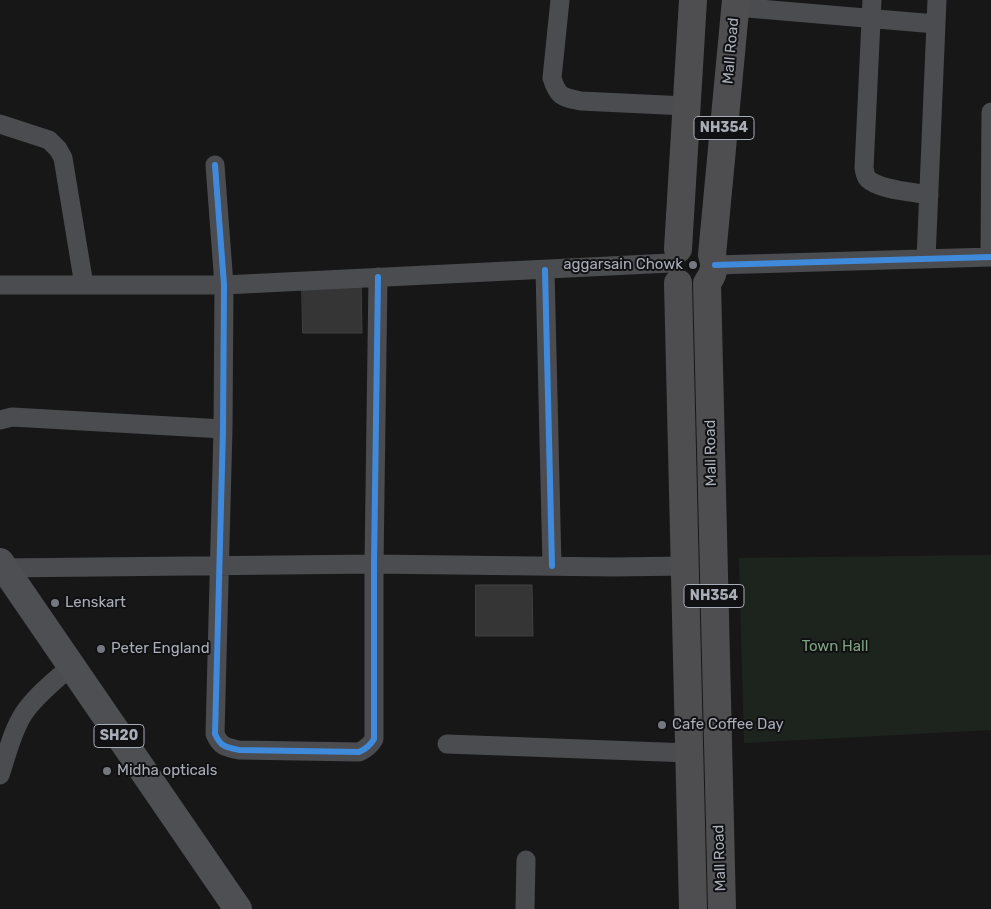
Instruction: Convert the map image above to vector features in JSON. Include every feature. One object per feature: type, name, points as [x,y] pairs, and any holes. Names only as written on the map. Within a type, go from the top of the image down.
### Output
[{"type":"highway","points":[[675,265],[683,246],[696,244],[708,250],[711,268],[700,287],[692,288],[685,287],[675,265],[692,0]]},
{"type":"highway","name":"Mall Road","points":[[722,909],[711,268],[736,4]]},
{"type":"highway","name":"NH354","points":[[675,265],[690,753],[692,909]]},
{"type":"main road","name":"SH20","points":[[2,565],[238,909]]},
{"type":"street","points":[[560,0],[552,78],[555,88],[560,95],[581,101],[686,106]]},
{"type":"street","points":[[926,259],[937,0]]},
{"type":"street","points":[[736,4],[871,9],[936,24]]},
{"type":"street","points":[[871,9],[865,175],[868,180],[882,186],[929,195]]},
{"type":"street","points":[[711,268],[990,257],[991,112]]},
{"type":"street","points":[[0,124],[49,140],[58,149],[63,158],[84,285]]},
{"type":"street","points":[[215,165],[224,285],[223,429],[215,734],[218,742],[229,748],[239,750],[359,752],[367,748],[374,739],[374,564],[378,277]]},
{"type":"street","points":[[0,285],[224,285],[675,265]]},
{"type":"street","points":[[546,270],[552,566]]},
{"type":"street","points":[[0,420],[12,417],[223,429]]},
{"type":"street","points":[[2,565],[219,566],[374,564],[685,566]]},
{"type":"street","points":[[0,775],[16,729],[24,713],[71,666]]},
{"type":"street","points":[[446,744],[690,753]]},
{"type":"street","points":[[525,909],[526,860]]},
{"type":"green space","name":"Town Hall","points":[[991,555],[991,730],[744,743],[739,558]]},
{"type":"building","points":[[302,281],[361,281],[362,333],[303,333]]},
{"type":"building","points":[[476,585],[532,585],[533,636],[476,636]]},
{"type":"cycle path","points":[[215,165],[224,285],[223,429],[215,734],[219,742],[227,747],[239,750],[359,752],[368,747],[374,739],[374,564],[378,277]]},
{"type":"cycle path","points":[[715,265],[991,257]]},
{"type":"cycle path","points":[[545,270],[552,566]]},
{"type":"place","name":"aggarsain Chowk","points":[[693,265]]},
{"type":"place","name":"Lenskart","points":[[55,603]]},
{"type":"place","name":"Peter England","points":[[101,649]]},
{"type":"place","name":"Cafe Coffee Day","points":[[662,725]]},
{"type":"place","name":"Midha opticals","points":[[107,771]]}]
